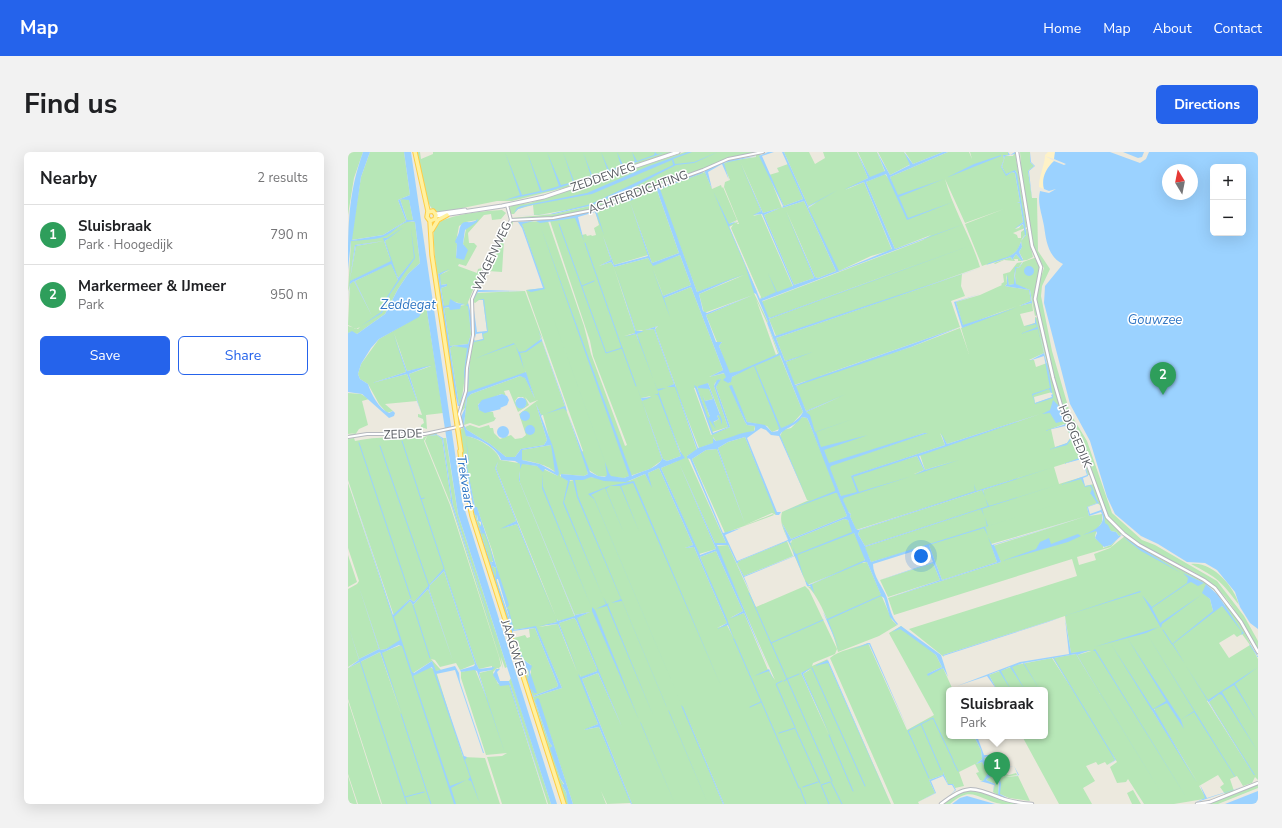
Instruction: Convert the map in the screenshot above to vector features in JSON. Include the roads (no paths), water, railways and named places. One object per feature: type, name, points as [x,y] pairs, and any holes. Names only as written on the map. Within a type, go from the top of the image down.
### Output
[{"type":"main road","points":[[415,152],[426,201],[430,211],[436,215],[431,221],[431,236],[435,275],[457,427]]},
{"type":"main road","name":"ZEDDEWEG","points":[[436,215],[447,215],[550,195],[678,152]]},
{"type":"main road","name":"ZEDDEWEG","points":[[436,215],[506,204]]},
{"type":"main road","points":[[430,211],[426,217],[431,221],[431,236]]},
{"type":"main road","points":[[432,230],[438,220],[447,215]]},
{"type":"main road","name":"JAAGWEG","points":[[457,427],[466,491],[472,516],[564,804]]},
{"type":"street","name":"ACHTERDICHTING","points":[[511,220],[548,218],[593,210],[707,168],[728,158],[763,152]]},
{"type":"street","name":"HOOGEDIJK","points":[[1017,152],[1020,182],[1032,246],[1041,267],[1036,299],[1050,364],[1062,409],[1084,454],[1107,517],[1124,534],[1139,545],[1204,580],[1215,588],[1237,617],[1258,652]]},
{"type":"street","name":"WAGENWEG","points":[[462,426],[459,414],[466,391],[467,368],[473,335],[471,302],[489,260],[511,220],[506,204]]},
{"type":"street","name":"ZEDDE","points":[[348,437],[367,434],[425,434],[462,426]]},
{"type":"street","points":[[1197,804],[1221,798],[1258,783]]},
{"type":"street","points":[[941,804],[956,792],[970,788],[983,790],[1009,801],[1032,804]]},
{"type":"water","name":"Zeddegat","points":[[363,152],[370,152],[361,177],[352,240],[383,235],[406,221],[398,200],[400,199],[410,195],[404,152],[411,152],[462,501],[557,804],[551,804],[458,514],[426,305],[419,317],[379,339],[371,348],[361,364],[358,374],[360,379],[368,384],[373,397],[379,405],[389,413],[393,411],[395,413],[394,416],[389,418],[362,394],[348,392],[348,333],[352,331],[357,334],[385,314],[408,274],[420,263],[415,222],[410,222],[402,224],[391,233],[383,237],[351,241],[348,270],[348,239],[354,182]],"holes":[[[400,199],[409,200],[413,220],[407,220]]]},
{"type":"water","points":[[505,152],[522,195],[540,191],[527,152],[542,191],[559,186],[547,152],[561,185],[573,182],[563,152],[574,181],[591,176],[583,152],[592,175],[605,172],[553,190],[505,200],[520,195]]},
{"type":"water","points":[[601,152],[609,170],[621,166],[617,152],[623,165],[635,161],[632,152],[637,161],[654,155],[655,152],[657,154],[663,153],[608,172]]},
{"type":"water","points":[[688,152],[692,152],[673,159],[675,164],[694,162],[718,152],[694,163],[676,165],[632,188],[593,205],[554,214],[512,216],[550,214],[591,204],[673,165],[672,160],[592,194],[527,206],[518,209],[514,213],[517,208],[521,206],[587,193],[649,166]]},
{"type":"water","points":[[768,152],[774,152],[762,156],[784,206],[803,199],[782,152],[784,152],[808,206],[838,190],[808,207],[839,271],[892,249],[864,182],[843,190],[868,178],[857,152],[870,177],[885,171],[877,152],[890,175],[910,165],[904,152],[913,164],[943,152],[948,152],[890,177],[898,195],[944,179],[899,197],[908,218],[953,202],[907,220],[886,174],[866,182],[895,249],[964,224],[762,301],[769,318],[972,245],[769,319],[775,336],[980,268],[776,338],[785,361],[813,352],[786,362],[795,385],[960,327],[911,347],[796,386],[806,411],[846,394],[806,412],[810,415],[815,432],[853,419],[816,432],[821,447],[868,435],[824,450],[829,463],[928,433],[831,466],[830,468],[841,496],[857,492],[851,476],[853,475],[945,445],[941,433],[947,444],[1040,414],[919,456],[925,470],[959,460],[914,475],[924,470],[917,456],[853,477],[859,492],[912,476],[844,498],[843,500],[849,513],[851,514],[850,516],[856,529],[858,530],[975,491],[974,484],[976,491],[1051,468],[983,490],[985,497],[982,490],[860,530],[858,534],[865,546],[988,506],[985,498],[989,506],[1057,485],[982,509],[984,516],[981,509],[865,547],[871,562],[987,526],[985,517],[988,526],[1063,502],[985,527],[988,536],[984,528],[929,545],[942,580],[997,562],[988,537],[992,545],[1087,516],[994,545],[1001,562],[888,598],[940,580],[933,563],[880,580],[933,562],[927,547],[873,564],[876,577],[887,598],[892,615],[898,624],[897,625],[890,617],[884,598],[881,596],[828,620],[840,651],[823,612],[827,619],[881,595],[867,562],[812,584],[814,593],[810,586],[807,586],[805,580],[809,585],[865,560],[854,533],[797,555],[804,578],[795,556],[744,577],[751,594],[728,545],[717,545],[769,668],[744,613],[729,619],[743,611],[716,551],[700,557],[727,619],[736,645],[728,625],[717,629],[727,623],[694,547],[685,548],[693,545],[659,468],[648,473],[652,488],[645,474],[626,482],[604,481],[591,477],[583,480],[575,480],[578,496],[667,708],[622,601],[611,603],[621,599],[577,497],[573,480],[570,480],[564,502],[602,596],[563,503],[568,481],[561,477],[561,474],[584,476],[588,474],[568,414],[590,472],[598,476],[605,477],[607,475],[605,462],[544,292],[609,473],[611,476],[624,478],[629,476],[540,225],[632,476],[653,467],[662,459],[636,384],[641,398],[652,397],[642,401],[663,459],[667,461],[681,456],[658,395],[654,395],[658,394],[658,391],[680,451],[685,458],[661,468],[700,555],[716,549],[679,463],[715,543],[726,543],[690,459],[687,458],[687,456],[697,449],[675,387],[667,387],[674,384],[654,329],[645,330],[658,326],[655,328],[656,332],[698,448],[713,443],[713,438],[716,441],[754,431],[755,426],[747,425],[745,422],[729,386],[732,385],[747,422],[765,425],[772,432],[778,431],[779,428],[754,366],[732,377],[731,382],[728,383],[723,380],[726,377],[724,373],[709,377],[723,370],[691,287],[664,298],[670,317],[652,268],[663,296],[691,285],[680,255],[653,266],[648,258],[614,267],[611,262],[599,266],[611,260],[603,236],[614,265],[648,256],[630,202],[652,263],[679,253],[657,190],[652,191],[652,189],[702,171],[703,173],[660,189],[697,292],[744,274],[699,294],[703,311],[707,313],[753,295],[706,315],[716,342],[722,342],[719,346],[730,373],[739,371],[779,353],[767,323],[768,322],[756,294],[754,293],[745,265],[713,191],[729,224],[737,221],[729,226],[760,299],[776,292],[768,273],[777,292],[793,286],[762,214],[753,215],[761,211],[740,163],[763,213],[780,208],[764,215],[794,285],[814,278],[785,210],[815,277],[818,278],[836,271],[804,201],[782,208],[783,206],[759,156]],"holes":[[[780,355],[803,412],[794,422],[781,428],[755,366]],[[802,417],[807,418],[809,422],[835,491],[783,512],[837,493],[847,516],[791,539],[782,523],[788,540],[737,561],[725,535],[741,528],[723,533],[692,459],[706,450],[717,449],[745,524],[718,448],[728,442],[745,437],[776,515],[779,515],[781,512],[777,512],[747,438],[761,428],[766,430],[771,435],[779,436],[807,499],[780,435]],[[844,519],[848,520],[852,532],[797,554],[793,548],[794,556],[744,576],[737,564],[739,561],[788,541],[792,547],[790,542]]]},
{"type":"water","points":[[1008,152],[1010,155],[1005,156],[1002,167],[1006,174],[1015,170],[1017,174],[1026,231],[1026,235],[1022,240],[1025,235],[1023,224],[1014,229],[1023,222],[1020,203],[1017,203],[1020,202],[1015,173],[1012,172],[1006,176],[1001,167],[1004,159],[1003,155],[1008,155]]},
{"type":"water","points":[[1030,152],[1031,162],[1035,166],[1029,171],[1032,199],[1028,171],[1034,166],[1030,162]]},
{"type":"water","name":"Gouwzee","points":[[1055,152],[1110,152],[1140,163],[1146,159],[1149,152],[1258,152],[1258,629],[1250,623],[1240,607],[1235,592],[1217,570],[1205,563],[1187,562],[1158,544],[1141,536],[1115,514],[1107,497],[1090,441],[1070,404],[1044,303],[1045,286],[1063,264],[1054,257],[1049,248],[1039,204],[1039,195],[1040,191],[1049,193],[1056,189],[1049,191],[1044,189],[1043,185],[1045,174],[1054,161],[1064,165],[1066,164],[1054,159]]},
{"type":"water","points":[[1123,152],[1144,152],[1142,157],[1138,158]]},
{"type":"water","points":[[757,156],[724,163],[729,180],[722,164],[708,172],[712,189],[704,170],[728,160]]},
{"type":"water","points":[[1001,156],[946,178],[974,164]]},
{"type":"water","points":[[649,190],[649,192],[630,201],[621,202],[597,212],[604,235],[595,212],[578,217],[584,241],[575,218],[540,223],[536,221],[577,215]]},
{"type":"water","points":[[478,219],[477,222],[465,230],[463,244],[468,250],[464,260],[456,258],[457,244],[455,242],[460,227],[464,223]]},
{"type":"water","points":[[534,221],[522,224],[545,289],[531,292],[527,290],[543,288],[522,228],[518,222]]},
{"type":"water","points":[[404,227],[385,241],[398,278],[414,258],[411,228],[415,258],[390,294],[382,313],[361,326],[381,312],[387,297],[398,280],[391,264],[355,281],[372,316],[354,281],[350,284],[348,301],[350,281],[391,261],[383,238],[387,238]]},
{"type":"water","points":[[384,241],[356,246],[350,279],[355,245]]},
{"type":"water","points":[[1021,242],[1022,247],[1019,252],[1023,260],[1022,261],[1016,254],[1012,260],[1011,257],[986,265],[1013,254]]},
{"type":"water","points":[[1023,262],[1020,267],[1016,268],[1016,284],[1030,290],[1032,303],[1019,306],[1031,301],[1029,290],[1005,286],[1007,284],[1007,274],[1009,285],[1014,284],[1015,267],[1019,267]]},
{"type":"water","points":[[1027,266],[1031,266],[1033,267],[1033,275],[1027,276],[1024,273],[1024,269]]},
{"type":"water","points":[[615,268],[636,331],[644,331],[637,334],[653,379],[636,334],[624,337],[635,333],[635,331]]},
{"type":"water","points":[[449,269],[440,275],[441,285],[447,284],[447,286],[441,288],[444,306],[449,305],[450,299],[457,303],[465,304],[461,305],[460,309],[450,310],[449,307],[444,308],[450,346],[468,344],[471,334],[464,388],[467,348],[453,346],[450,348],[459,405],[464,390],[460,406],[458,406],[454,389],[438,274]]},
{"type":"water","points":[[479,285],[479,290],[525,291],[478,292],[473,301]]},
{"type":"water","points":[[980,294],[956,302],[963,325],[1018,307],[962,328],[954,302]]},
{"type":"water","points":[[484,299],[488,332],[483,334],[484,340],[474,342],[470,357],[474,339],[475,341],[483,339],[482,333],[476,334],[475,338],[473,303],[477,332],[487,331],[483,300],[478,300]]},
{"type":"water","points":[[468,303],[471,323],[471,334],[468,306],[466,306]]},
{"type":"water","points":[[1035,317],[1049,372],[1052,393],[1049,389],[1033,395],[1035,403],[1052,397],[1051,395],[1053,394],[1053,398],[1035,404],[1032,394],[1050,388],[1044,356],[1029,361],[1044,353],[1037,329],[1020,334],[1037,327],[1036,324],[1024,327],[1035,323]]},
{"type":"water","points":[[538,329],[565,404],[567,412],[564,408],[545,414],[565,406],[542,341],[526,352],[520,353],[524,369],[516,346],[519,352],[525,351],[541,339]]},
{"type":"water","points":[[393,333],[407,371],[432,365],[409,374],[421,412],[407,374],[372,383],[406,372]]},
{"type":"water","points":[[514,343],[515,344],[474,359]]},
{"type":"water","points":[[470,359],[468,392],[526,372],[535,399],[525,378],[520,376],[471,394],[467,398],[464,425],[467,430],[490,444],[506,457],[515,457],[521,449],[544,445],[547,440],[536,404],[541,415],[543,414],[541,416],[553,447],[559,473],[558,476],[545,469],[543,472],[537,466],[522,464],[520,469],[520,464],[515,461],[501,460],[496,451],[487,444],[466,436],[461,417],[465,408]],"holes":[[[551,445],[555,472],[540,464],[522,460],[522,450]]]},
{"type":"water","points":[[721,379],[716,387],[730,427],[712,435],[694,385],[697,387],[713,433],[728,427],[714,386],[717,380]]},
{"type":"water","points":[[708,383],[722,420],[722,425],[719,415],[717,416],[719,419],[713,422],[716,429],[708,418],[710,417],[702,395],[705,401],[713,399],[709,389],[698,388],[698,386]]},
{"type":"water","points":[[502,394],[507,396],[509,400],[507,405],[500,408],[501,409],[485,413],[479,410],[478,405],[482,400]]},
{"type":"water","points":[[521,397],[525,399],[527,403],[525,407],[521,409],[517,407],[515,403],[517,399]]},
{"type":"water","points":[[1053,400],[1058,405],[1064,421],[1056,423],[1050,413],[1042,414],[1050,410]]},
{"type":"water","points":[[523,411],[527,411],[529,412],[529,420],[523,421],[520,418],[520,414]]},
{"type":"water","points":[[1066,424],[1072,436],[1065,426],[1044,431]]},
{"type":"water","points":[[528,425],[532,425],[534,426],[534,434],[528,435],[525,432],[525,428]]},
{"type":"water","points":[[503,426],[507,428],[509,432],[507,436],[503,438],[499,436],[497,432],[499,428]]},
{"type":"water","points":[[436,434],[443,438],[453,505],[505,669],[450,500],[442,439],[437,435],[429,436]]},
{"type":"water","points":[[1072,436],[1082,456],[1088,475],[1083,478],[1085,486],[1091,485],[1099,503],[1088,507],[1090,514],[1101,510],[1100,505],[1105,523],[1111,531],[1116,532],[1119,536],[1122,535],[1111,545],[1104,547],[1095,538],[1097,533],[1096,531],[1083,535],[1091,532],[1103,521],[1101,512],[1089,516],[1087,507],[1097,503],[1090,494],[1092,489],[1090,486],[1085,487],[1081,479],[1060,485],[1087,475],[1082,459],[1063,464],[1082,457],[1072,438],[1067,445],[1048,450],[1067,443]]},
{"type":"water","points":[[466,438],[469,461],[466,461],[475,507],[477,507],[509,605],[507,608],[509,610],[514,630],[536,626],[562,688],[533,697],[567,804],[514,639],[528,680],[529,672],[524,664],[518,646],[524,660],[532,666],[530,672],[537,693],[534,693],[531,688],[533,696],[557,687],[558,685],[535,628],[513,631],[513,636],[475,518],[465,460],[468,459]],"holes":[[[475,515],[477,515],[478,521],[481,522],[481,526],[479,526],[482,534],[484,533],[490,548],[493,562],[491,562],[492,566],[496,568],[496,579]],[[496,579],[498,579],[513,630]]]},
{"type":"water","points":[[498,461],[496,468],[555,617],[517,524],[500,529],[516,521],[495,468]]},
{"type":"water","points":[[543,474],[543,487],[591,606],[542,488]]},
{"type":"water","points":[[348,480],[393,615],[410,599],[414,602],[444,568],[479,669],[495,667],[492,670],[480,672],[479,674],[505,753],[477,671],[461,672],[460,670],[474,666],[475,664],[444,571],[430,585],[429,589],[453,661],[428,589],[413,605],[410,601],[394,617],[412,672],[414,673],[432,661],[436,671],[455,666],[459,673],[460,682],[484,753],[455,670],[436,674],[464,756],[467,757],[465,760],[480,804],[471,781],[468,780],[470,777],[432,667],[413,676],[450,786],[466,780],[451,788],[456,804],[454,804],[402,646],[399,645],[382,653],[402,714],[380,652],[348,668],[359,660],[348,625],[359,659],[379,649],[358,584],[380,650],[386,649],[400,640]]},
{"type":"water","points":[[634,481],[721,686],[633,483],[621,486],[639,531],[620,486],[610,486],[606,489],[624,533],[605,488],[591,495],[594,498],[681,703],[594,499],[588,494],[609,486]]},
{"type":"water","points":[[520,482],[575,615],[590,612],[577,618],[622,727],[598,673],[582,679],[632,804],[599,727],[583,730],[598,724],[578,674],[581,677],[597,671],[597,669],[576,620],[574,618],[559,623],[578,672],[558,624],[539,626],[557,622],[556,619],[558,621],[575,616]]},
{"type":"water","points":[[1078,534],[1081,536],[1068,542],[1002,561],[1036,549],[1040,542],[1049,538],[1051,544]]},
{"type":"water","points":[[1123,537],[1181,573],[1141,551]]},
{"type":"water","points":[[1183,573],[1204,583],[1198,586],[1191,582],[1152,608],[1160,623],[1201,595],[1162,624],[1161,628],[1142,595],[1152,607],[1187,583],[1188,578]]},
{"type":"water","points":[[1206,584],[1218,595],[1244,633],[1241,635],[1242,632],[1222,606],[1173,644],[1185,664],[1172,644],[1213,611],[1210,599],[1202,593]]},
{"type":"water","points":[[1140,591],[1141,592],[1064,616]]},
{"type":"water","points":[[603,597],[607,604],[609,603],[608,605],[653,715],[607,606],[596,609],[606,604]]},
{"type":"water","points":[[592,607],[595,610],[639,720],[592,611]]},
{"type":"water","points":[[1062,617],[1048,622],[943,656],[943,655]]},
{"type":"water","points":[[1065,618],[1071,653],[1091,650],[1077,655],[1167,802],[1076,654],[1054,658],[1116,760],[1108,765],[1115,760],[1053,658],[1024,663],[1038,687],[1023,663],[1012,667],[1023,687],[1010,667],[1001,671],[1009,687],[999,671],[989,675],[995,687],[987,676],[957,686],[1020,662],[1069,654]]},
{"type":"water","points":[[901,626],[941,655],[948,677],[943,668],[928,676],[927,674],[942,667],[936,655],[900,629],[892,632]]},
{"type":"water","points":[[1159,627],[1146,633],[1094,647]]},
{"type":"water","points":[[1147,634],[1235,777],[1194,712],[1182,719],[1194,711]]},
{"type":"water","points":[[1128,639],[1181,720],[1184,729],[1167,703],[1154,709],[1197,783],[1111,644],[1153,709],[1166,701]]},
{"type":"water","points":[[870,643],[908,730],[869,644],[851,650]]},
{"type":"water","points":[[1095,649],[1188,800],[1095,651],[1093,651]]},
{"type":"water","points":[[828,660],[890,803],[828,663],[814,666]]},
{"type":"water","points":[[1186,666],[1208,700],[1258,667],[1235,684],[1258,723],[1234,685],[1222,692],[1258,752],[1222,695],[1219,694],[1209,702],[1255,775],[1254,775]]},
{"type":"water","points":[[812,667],[803,674],[832,739],[801,673]]},
{"type":"water","points":[[496,669],[500,669],[497,672],[500,681],[509,681],[548,804],[509,685],[500,686],[493,675]]},
{"type":"water","points":[[769,669],[774,681],[769,671],[754,676]]},
{"type":"water","points":[[537,698],[539,699],[573,804],[568,804],[566,792],[562,785],[564,784],[560,778],[550,748],[552,746],[549,742],[535,701]]},
{"type":"water","points":[[681,705],[683,707],[724,804],[723,804]]},
{"type":"water","points":[[668,710],[669,711],[708,804]]},
{"type":"water","points":[[640,722],[641,723],[675,804]]},
{"type":"water","points":[[976,739],[978,739],[984,755],[996,755],[999,767],[1014,766],[997,768],[1001,784],[1000,794],[1009,799],[998,795],[999,783],[997,774],[994,774],[986,780],[995,784],[993,792],[994,785],[980,781],[983,781],[988,773],[982,762],[976,764],[982,759],[981,750]],"holes":[[[994,756],[996,762],[995,772],[991,774],[984,758]]]},
{"type":"water","points":[[943,772],[948,784],[953,784],[956,790],[951,794],[955,790],[952,785],[948,785],[943,776],[931,781],[936,793],[918,802],[935,793],[929,780],[943,775]]},
{"type":"water","points":[[1251,784],[1194,803],[1205,798],[1200,785],[1207,798]]},
{"type":"water","points":[[1258,791],[1258,804],[1225,804]]},
{"type":"water","points":[[967,796],[995,804],[952,804],[960,798]]},
{"type":"waterway","points":[[559,224],[606,353],[622,348],[585,243]]},
{"type":"waterway","points":[[582,286],[594,281]]},
{"type":"waterway","points":[[622,348],[636,386]]},
{"type":"waterway","points":[[402,441],[421,499],[424,498]]},
{"type":"waterway","points":[[359,443],[411,598]]},
{"type":"waterway","points":[[380,446],[429,586]]},
{"type":"waterway","points":[[421,499],[444,568]]},
{"type":"waterway","points":[[749,593],[771,643]]},
{"type":"waterway","points":[[413,605],[430,658]]},
{"type":"waterway","points":[[784,681],[787,679],[771,643],[823,620]]},
{"type":"waterway","points":[[1163,630],[1172,644]]},
{"type":"waterway","points":[[734,639],[799,788]]},
{"type":"waterway","points":[[1250,645],[1257,655]]},
{"type":"waterway","points":[[360,661],[407,804]]},
{"type":"waterway","points":[[812,668],[865,786]]},
{"type":"waterway","points":[[799,674],[787,679],[832,781]]},
{"type":"waterway","points":[[782,681],[776,684],[795,727]]},
{"type":"waterway","points":[[750,707],[761,702]]},
{"type":"waterway","points":[[401,714],[431,804]]},
{"type":"waterway","points":[[921,724],[933,718],[953,760]]},
{"type":"waterway","points":[[929,778],[908,731],[921,724],[941,770]]},
{"type":"waterway","points":[[779,733],[795,728],[820,783]]},
{"type":"waterway","points":[[829,735],[853,791]]},
{"type":"waterway","points":[[953,761],[958,771]]},
{"type":"waterway","points":[[803,787],[818,782]]},
{"type":"waterway","points":[[829,804],[821,785],[830,782]]},
{"type":"waterway","points":[[831,782],[842,804]]},
{"type":"waterway","points":[[800,788],[806,804]]},
{"type":"waterway","points":[[405,797],[424,792]]},
{"type":"place","name":"Markermeer & IJmeer","points":[[1163,395]]},
{"type":"place","name":"Sluisbraak","points":[[997,785]]},
{"type":"water label","name":"Trekvaart","points":[[466,482]]}]
